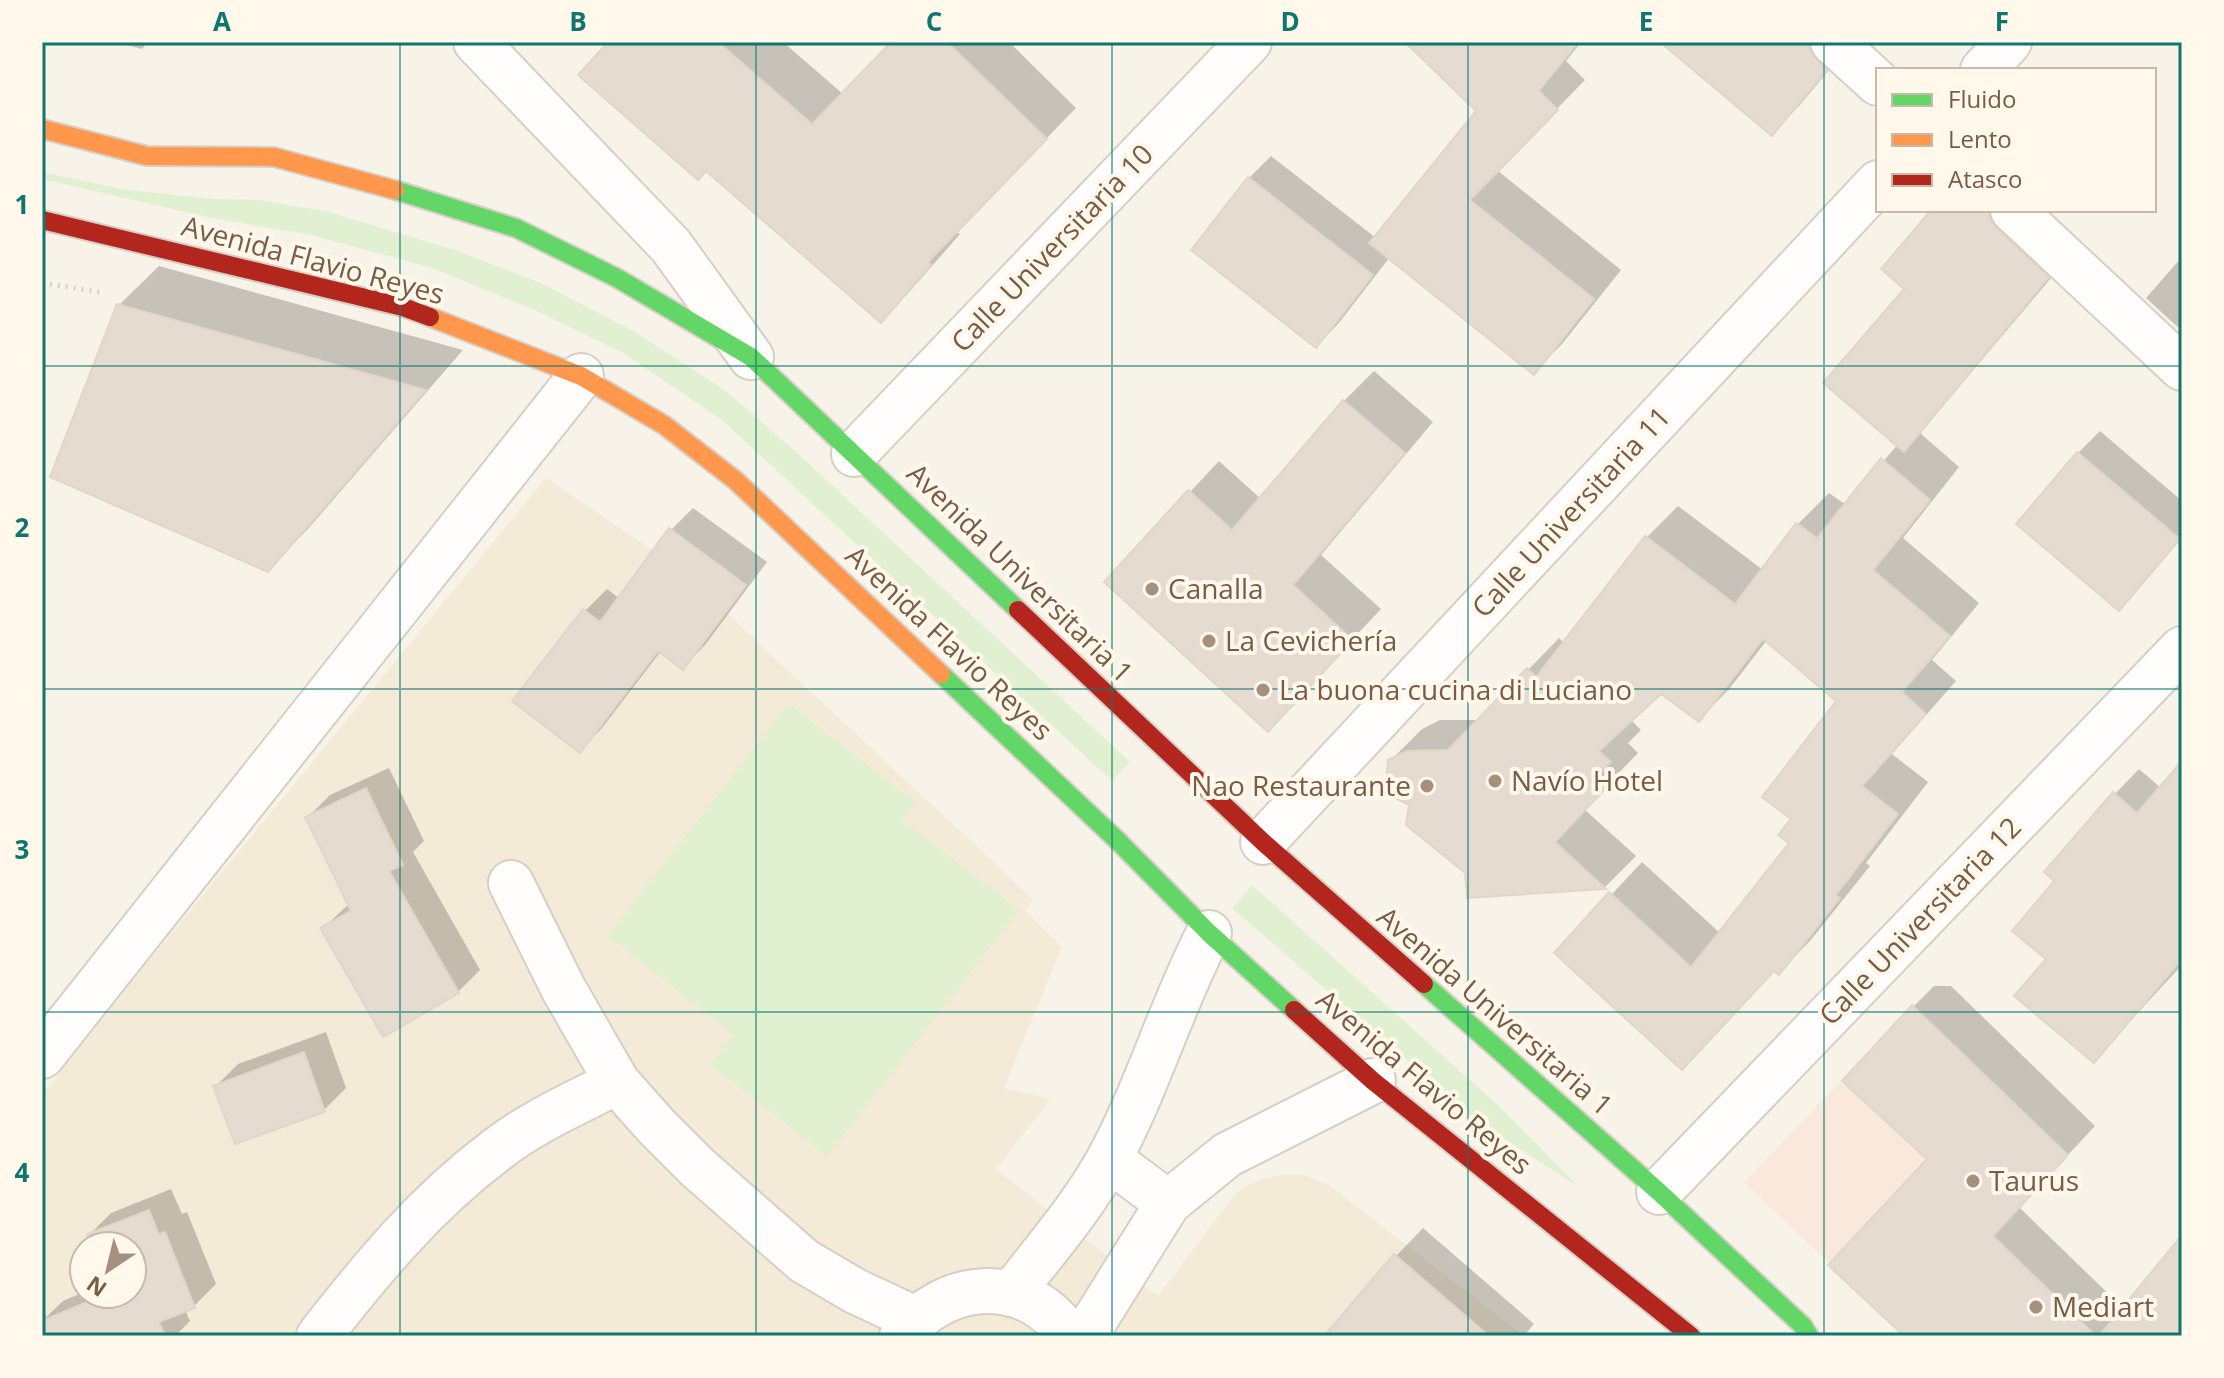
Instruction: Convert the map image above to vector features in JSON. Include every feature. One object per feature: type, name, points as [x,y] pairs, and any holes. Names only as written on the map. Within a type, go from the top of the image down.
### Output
[{"type":"main road","name":"Avenida Universitaria 1","points":[[42,129],[147,156],[274,157],[374,183],[516,228],[617,278],[751,357],[1263,842],[1659,1192],[1803,1326],[1809,1336]]},
{"type":"main road","name":"Avenida Flavio Reyes","points":[[42,220],[403,307],[581,376],[664,425],[735,480],[1117,840],[1209,933],[1373,1081],[1691,1336]]},
{"type":"street","name":"Calle Universitaria 10","points":[[854,454],[1249,42]]},
{"type":"street","points":[[1833,42],[1876,81]]},
{"type":"street","points":[[1985,68],[2009,42]]},
{"type":"street","points":[[486,45],[671,246],[751,357]]},
{"type":"street","name":"Calle Universitaria 11","points":[[1263,842],[1876,185]]},
{"type":"street","points":[[2015,212],[2182,368]]},
{"type":"street","points":[[42,1056],[581,376]]},
{"type":"street","name":"Calle Universitaria 12","points":[[1659,1192],[2182,649]]},
{"type":"street","points":[[511,883],[563,988],[617,1082],[698,1168],[804,1261],[909,1327],[950,1297],[991,1290],[1011,1294],[1038,1306],[1061,1324],[1069,1336]]},
{"type":"street","points":[[1011,1294],[1066,1224],[1109,1159],[1188,974],[1209,933]]},
{"type":"street","points":[[1085,1336],[1168,1203],[1227,1155],[1373,1081]]},
{"type":"street","points":[[319,1336],[376,1262],[450,1189],[496,1150],[537,1123],[617,1082]]},
{"type":"street","points":[[1109,1159],[1168,1203]]},
{"type":"shaded area","points":[[546,478],[676,566],[1033,899],[1025,911],[1062,947],[1004,1088],[1051,1099],[996,1169],[1158,1296],[1242,1188],[1282,1175],[1305,1175],[1329,1185],[1524,1336],[42,1336],[42,1095]]},
{"type":"shaded area","points":[[1910,1007],[2068,1155],[1903,1332],[1744,1183]]},
{"type":"green space","points":[[42,172],[127,190],[258,200],[325,211],[458,251],[543,284],[635,332],[726,391],[794,450],[1130,762],[1112,781],[722,420],[623,353],[537,311],[432,268],[312,235],[212,218],[42,179]]},
{"type":"green space","points":[[789,704],[916,803],[902,820],[1019,910],[827,1156],[711,1065],[734,1035],[608,936]]},
{"type":"green space","points":[[1252,885],[1499,1106],[1579,1187],[1481,1124],[1232,908]]},
{"type":"building","points":[[608,42],[718,42],[812,124],[891,42],[947,42],[1047,139],[928,262],[931,265],[881,323],[706,171],[698,180],[578,75]]},
{"type":"building","points":[[1405,42],[1578,42],[1539,91],[1558,110],[1470,200],[1594,299],[1534,375],[1369,243],[1476,111]]},
{"type":"building","points":[[1660,42],[1809,42],[1810,50],[1827,70],[1772,136]]},
{"type":"building","points":[[1248,177],[1373,275],[1316,348],[1191,250]]},
{"type":"building","points":[[1929,212],[1989,212],[1989,218],[1996,228],[2049,277],[1904,452],[1823,383],[1904,289],[1881,269]]},
{"type":"building","points":[[117,304],[426,390],[268,572],[50,477]]},
{"type":"building","points":[[1343,400],[1405,453],[1293,585],[1353,640],[1268,732],[1104,582],[1188,490],[1232,530]]},
{"type":"building","points":[[2077,452],[2180,539],[2119,611],[2016,524]]},
{"type":"building","points":[[1881,458],[1930,500],[1873,570],[1950,636],[1902,692],[1926,714],[1862,786],[1898,814],[1836,895],[1840,898],[1779,975],[1774,971],[1682,1070],[1554,953],[1609,892],[1691,967],[1789,843],[1778,835],[1791,819],[1762,797],[1836,701],[1763,639],[1699,722],[1661,694],[1599,751],[1611,762],[1597,775],[1608,786],[1555,842],[1606,889],[1467,898],[1465,873],[1406,825],[1409,805],[1385,793],[1388,760],[1407,751],[1448,750],[1527,668],[1536,677],[1645,536],[1735,604],[1796,523],[1817,538]]},
{"type":"building","points":[[669,528],[746,585],[683,670],[658,651],[580,753],[512,701],[583,609],[600,622]]},
{"type":"building","points":[[2182,761],[2182,959],[2094,1063],[2014,996],[2046,959],[2012,931],[2054,881],[2044,872],[2113,792],[2137,813]]},
{"type":"building","points":[[366,788],[403,865],[389,871],[459,993],[383,1037],[320,928],[351,911],[305,817]]},
{"type":"building","points":[[1912,1005],[2068,1155],[1993,1236],[2096,1336],[1904,1336],[1828,1265],[1927,1159],[1842,1081]]},
{"type":"building","points":[[304,1052],[325,1112],[235,1144],[213,1086]]},
{"type":"building","points":[[149,1210],[159,1235],[165,1232],[195,1308],[159,1322],[165,1336],[42,1336],[42,1321],[68,1310],[148,1310],[148,1230],[97,1230]]},
{"type":"building","points":[[2182,1235],[2182,1336],[2099,1336]]},
{"type":"building","points":[[1394,1254],[1489,1336],[1324,1336]]},
{"type":"traffic: fast","points":[[395,190],[516,228],[617,278],[751,357],[1018,610]]},
{"type":"traffic: fast","points":[[941,674],[1117,840],[1209,933],[1294,1010]]},
{"type":"traffic: fast","points":[[1424,984],[1659,1192],[1803,1326],[1809,1336]]},
{"type":"traffic: slow","points":[[42,129],[147,156],[274,157],[395,190]]},
{"type":"traffic: slow","points":[[430,317],[581,376],[664,425],[735,480],[941,674]]},
{"type":"traffic: jam","points":[[42,220],[403,307],[430,317]]},
{"type":"traffic: jam","points":[[1018,610],[1263,842],[1424,984]]},
{"type":"traffic: jam","points":[[1294,1010],[1373,1081],[1691,1336]]},
{"type":"place","name":"Canalla","points":[[1152,589]]},
{"type":"place","name":"La Cevichería","points":[[1209,641]]},
{"type":"place","name":"La buona cucina di Luciano","points":[[1263,690]]},
{"type":"place","name":"Navío Hotel","points":[[1495,781]]},
{"type":"place","name":"Nao Restaurante","points":[[1427,786]]},
{"type":"place","name":"Taurus","points":[[1973,1181]]},
{"type":"place","name":"Mediart","points":[[2036,1307]]}]
